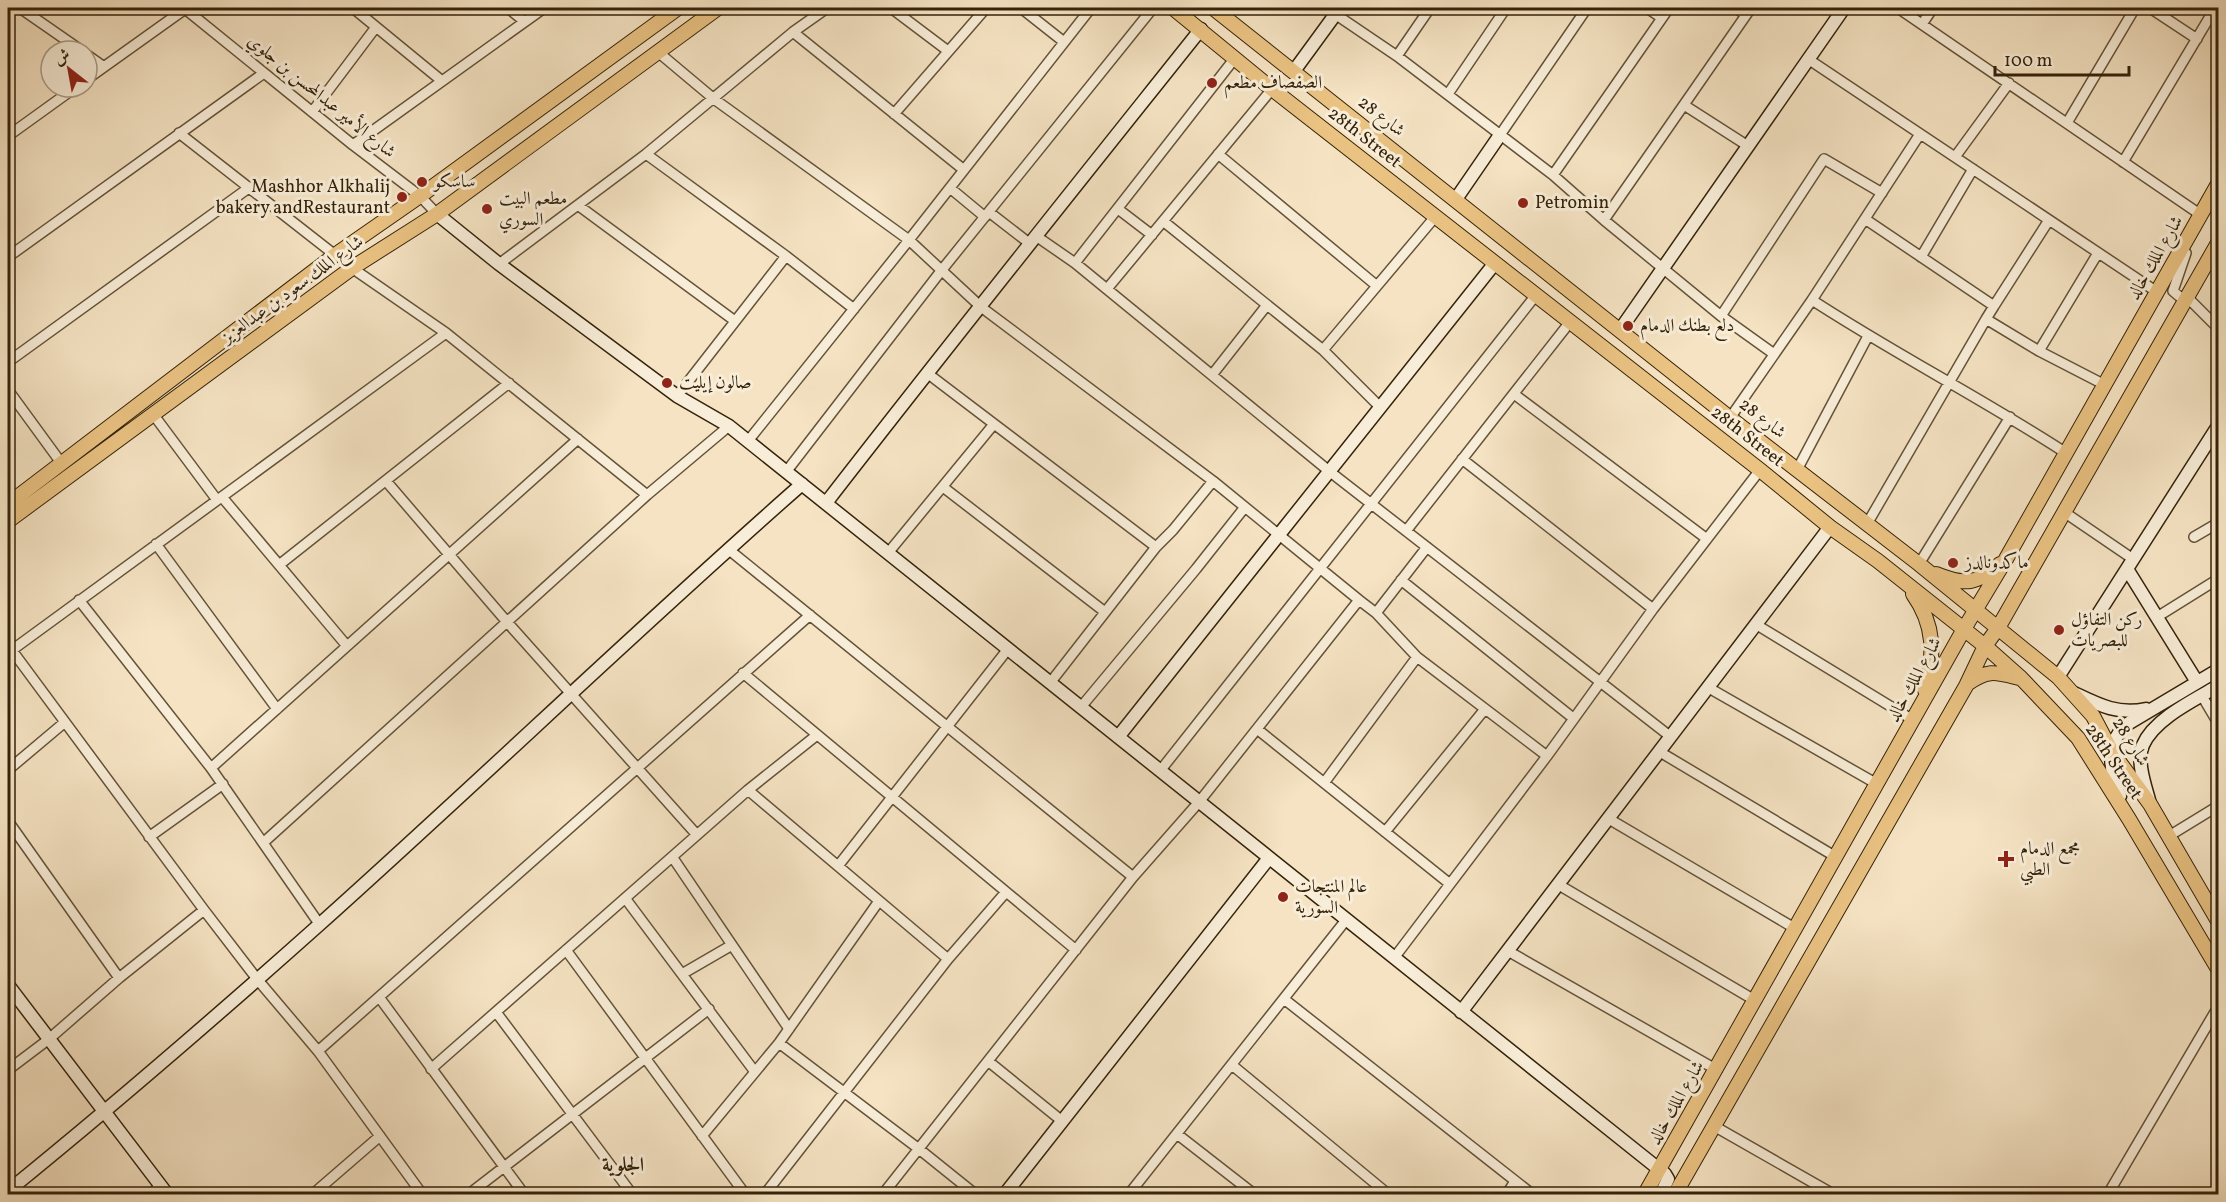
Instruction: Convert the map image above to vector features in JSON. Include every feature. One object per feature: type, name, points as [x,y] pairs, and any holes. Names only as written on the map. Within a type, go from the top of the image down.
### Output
[{"type":"main road","name":"شارع الملك سعود بن عبدالعزيز","points":[[8,504],[335,255],[420,196],[676,8]]},
{"type":"main road","name":"شارع الملك سعود بن عبدالعزيز","points":[[8,521],[352,268],[436,214],[718,8]]},
{"type":"main road","name":"28th Street","points":[[1173,8],[1830,527],[1903,580],[2021,678],[2078,738],[2218,969]]},
{"type":"main road","name":"شارع 28","points":[[1213,8],[1730,418],[1922,567],[2058,677],[2093,716],[2112,752],[2150,804],[2218,921]]},
{"type":"main road","name":"شارع الملك خالد","points":[[1645,1194],[2218,184]]},
{"type":"main road","points":[[1675,1194],[1966,686],[1985,646],[1998,628],[2218,243]]},
{"type":"main road","points":[[1922,567],[1949,579],[1971,582],[1988,575],[2006,559]]},
{"type":"main road","points":[[1903,580],[1921,607],[1929,628],[1932,652],[1921,705]]},
{"type":"main road","points":[[2012,603],[2008,617],[2010,628],[2021,648]]},
{"type":"main road","points":[[1966,686],[1982,674],[1994,672],[2021,678]]},
{"type":"street","points":[[20,8],[65,39]]},
{"type":"street","points":[[99,71],[184,8]]},
{"type":"street","name":"شارع الأمير عبدالمحسن بن جلوي","points":[[184,8],[353,145],[420,196],[436,214]]},
{"type":"street","points":[[353,8],[442,81]]},
{"type":"street","points":[[508,8],[524,21]]},
{"type":"street","points":[[353,145],[544,8]]},
{"type":"street","points":[[500,264],[646,154],[793,32],[827,8]]},
{"type":"street","points":[[891,8],[948,51]]},
{"type":"street","points":[[894,114],[986,8]]},
{"type":"street","points":[[1021,8],[1064,42]]},
{"type":"street","points":[[748,441],[1091,8]]},
{"type":"street","points":[[786,472],[941,271],[1153,8]]},
{"type":"street","points":[[1397,56],[1430,8]]},
{"type":"street","points":[[1448,94],[1506,8]]},
{"type":"street","points":[[1456,199],[1587,8]]},
{"type":"street","points":[[1647,8],[1662,18]]},
{"type":"street","points":[[1553,175],[1669,8]]},
{"type":"street","points":[[1604,220],[1749,11],[1736,8]]},
{"type":"street","points":[[1620,330],[1844,8]]},
{"type":"street","points":[[1898,8],[2201,215]]},
{"type":"street","points":[[1922,24],[1933,8]]},
{"type":"street","points":[[2067,123],[2135,8]]},
{"type":"street","points":[[2150,8],[2197,39]]},
{"type":"street","points":[[2123,162],[2215,8]]},
{"type":"street","points":[[1294,71],[1338,11],[1553,175],[1721,316],[1773,354]]},
{"type":"street","points":[[312,112],[376,27]]},
{"type":"street","points":[[826,503],[1201,29]]},
{"type":"street","points":[[793,32],[964,170]]},
{"type":"street","points":[[658,52],[714,99],[909,240],[981,307],[1280,534],[1376,613],[1417,657],[1547,756]]},
{"type":"street","points":[[1075,263],[1235,58]]},
{"type":"street","points":[[1808,59],[2157,292]]},
{"type":"street","points":[[99,63],[104,67]]},
{"type":"street","points":[[8,257],[264,73]]},
{"type":"street","points":[[1955,157],[2008,83]]},
{"type":"street","points":[[1107,289],[1272,88]]},
{"type":"street","points":[[8,136],[59,99]]},
{"type":"street","points":[[1684,105],[1748,146]]},
{"type":"street","points":[[179,133],[335,255]]},
{"type":"street","points":[[1730,418],[1812,300],[1920,134]]},
{"type":"street","points":[[646,154],[786,256],[854,309]]},
{"type":"street","points":[[1218,154],[1377,286]]},
{"type":"street","points":[[1721,316],[1824,159],[1882,193]]},
{"type":"street","points":[[1921,257],[1973,169]]},
{"type":"street","points":[[2218,184],[2216,202],[2182,259],[2173,291],[2180,297],[2188,298],[2218,328]]},
{"type":"street","points":[[8,362],[250,188]]},
{"type":"street","points":[[950,188],[987,214],[1075,263],[1329,471],[1671,737]]},
{"type":"street","points":[[579,206],[735,321]]},
{"type":"street","points":[[1118,209],[1152,235]]},
{"type":"street","points":[[436,214],[677,396],[729,426],[1665,1174],[1668,1179],[1661,1194]]},
{"type":"street","points":[[1323,350],[1435,217]]},
{"type":"street","points":[[1865,219],[1994,306]]},
{"type":"street","points":[[1867,524],[1986,319],[2049,220]]},
{"type":"street","points":[[1163,221],[1323,350],[1380,407]]},
{"type":"street","points":[[2039,351],[2098,253]]},
{"type":"street","points":[[677,396],[786,256]]},
{"type":"street","points":[[1118,737],[1495,263]]},
{"type":"street","points":[[352,268],[447,333],[647,495]]},
{"type":"street","points":[[1160,771],[1536,295]]},
{"type":"street","points":[[1812,300],[1868,336],[2010,417],[2066,453]]},
{"type":"street","points":[[1212,375],[1267,305]]},
{"type":"street","points":[[1986,319],[2039,351],[2105,384]]},
{"type":"street","points":[[1406,531],[1570,322]]},
{"type":"street","points":[[422,1194],[318,1051],[257,979],[9,649],[447,333]]},
{"type":"street","points":[[1797,470],[1868,336]]},
{"type":"street","points":[[927,373],[1156,547]]},
{"type":"street","points":[[279,565],[509,384]]},
{"type":"street","points":[[8,390],[62,464]]},
{"type":"street","points":[[1514,393],[1707,539]]},
{"type":"street","points":[[153,414],[219,498],[347,646]]},
{"type":"street","points":[[1922,567],[2010,417]]},
{"type":"street","points":[[888,553],[994,424]]},
{"type":"street","points":[[263,843],[647,495],[729,426]]},
{"type":"street","points":[[2058,677],[2218,430]]},
{"type":"street","points":[[212,768],[578,440]]},
{"type":"street","points":[[1462,459],[1653,609]]},
{"type":"street","points":[[1394,958],[1547,756],[1653,609],[1760,470]]},
{"type":"street","points":[[386,481],[507,622],[572,692],[636,768],[697,835]]},
{"type":"street","points":[[1050,683],[1156,547],[1213,481]]},
{"type":"street","points":[[8,1191],[105,1112],[320,925],[728,549],[802,484]]},
{"type":"street","points":[[943,487],[1105,612]]},
{"type":"street","points":[[1081,707],[1245,507]]},
{"type":"street","points":[[2064,512],[2130,564],[2157,616],[2197,682]]},
{"type":"street","points":[[2194,537],[2218,523]]},
{"type":"street","points":[[1461,1012],[1830,527]]},
{"type":"street","points":[[156,544],[277,710]]},
{"type":"street","points":[[1376,613],[1427,547]]},
{"type":"street","points":[[728,549],[1133,877]]},
{"type":"street","points":[[2157,616],[2218,579]]},
{"type":"street","points":[[1401,580],[1573,718]]},
{"type":"street","points":[[79,600],[212,768],[320,925]]},
{"type":"street","points":[[883,1194],[1133,877],[1198,802],[1359,600]]},
{"type":"street","points":[[318,1051],[810,615]]},
{"type":"street","points":[[1757,625],[1913,720]]},
{"type":"street","points":[[838,866],[1008,649]]},
{"type":"street","points":[[1324,783],[1417,657]]},
{"type":"street","points":[[2129,819],[2114,782],[2112,752],[2117,734],[2129,723],[2218,670]]},
{"type":"street","points":[[743,673],[1076,950]]},
{"type":"street","points":[[2150,804],[2141,772],[2142,747],[2158,724],[2218,686]]},
{"type":"street","points":[[1708,688],[1877,784]]},
{"type":"street","points":[[2074,693],[2103,706],[2129,713],[2158,706]]},
{"type":"street","points":[[2202,696],[2218,723]]},
{"type":"street","points":[[1385,832],[1485,709]]},
{"type":"street","points":[[8,770],[65,722]]},
{"type":"street","points":[[1257,729],[1450,884]]},
{"type":"street","points":[[432,1069],[748,790],[817,735]]},
{"type":"street","points":[[1660,752],[1836,857]]},
{"type":"street","points":[[149,837],[223,784]]},
{"type":"street","points":[[748,790],[948,959]]},
{"type":"street","points":[[2169,836],[2218,806]]},
{"type":"street","points":[[1609,819],[1796,929]]},
{"type":"street","points":[[8,821],[119,978]]},
{"type":"street","points":[[673,858],[789,1029]]},
{"type":"street","points":[[1005,1194],[1269,858]]},
{"type":"street","points":[[1558,885],[1756,1000]]},
{"type":"street","points":[[765,1194],[948,959],[1006,892]]},
{"type":"street","points":[[625,898],[755,1072]]},
{"type":"street","points":[[702,1136],[779,1043],[879,901]]},
{"type":"street","points":[[8,1070],[49,1039],[119,978],[204,910]]},
{"type":"street","points":[[1129,1194],[1346,920]]},
{"type":"street","points":[[682,974],[732,945]]},
{"type":"street","points":[[566,950],[745,1194]]},
{"type":"street","points":[[1508,951],[1717,1070]]},
{"type":"street","points":[[8,985],[164,1190],[150,1194]]},
{"type":"street","points":[[379,997],[524,1194]]},
{"type":"street","points":[[1284,999],[1532,1194]]},
{"type":"street","points":[[469,1194],[505,1169],[709,1010]]},
{"type":"street","points":[[2108,1194],[2215,1012],[2218,1011]]},
{"type":"street","points":[[496,1012],[632,1194]]},
{"type":"street","points":[[779,1043],[975,1194]]},
{"type":"street","points":[[988,1061],[1062,1121]]},
{"type":"street","points":[[1232,1065],[1388,1194]]},
{"type":"street","points":[[1714,1126],[1833,1194]]},
{"type":"street","points":[[1177,1134],[1243,1191],[1254,1194]]},
{"type":"street","points":[[314,1194],[380,1136]]},
{"type":"street","points":[[1507,1194],[1515,1181]]},
{"type":"place","name":"الصفصاف مطعم","points":[[1212,83]]},
{"type":"place","name":"ساسكو","points":[[422,182]]},
{"type":"place","name":"Mashhor Alkhalij bakery andRestaurant","points":[[402,197]]},
{"type":"place","name":"Petromin","points":[[1523,203]]},
{"type":"place","name":"مطعم البيت السوري","points":[[487,209]]},
{"type":"place","name":"دلع بطنك الدمام","points":[[1628,326]]},
{"type":"place","name":"صالون إيليت","points":[[667,383]]},
{"type":"place","name":"ماكدونالدز","points":[[1953,563]]},
{"type":"place","name":"ركن التفاؤل للبصريات","points":[[2059,630]]},
{"type":"place","name":"مجمع الدمام الطبي","points":[[2006,859]]},
{"type":"place","name":"عالم المنتجات السورية","points":[[1283,897]]},
{"type":"district","name":"الجلوية","points":[[623,1166]]}]
